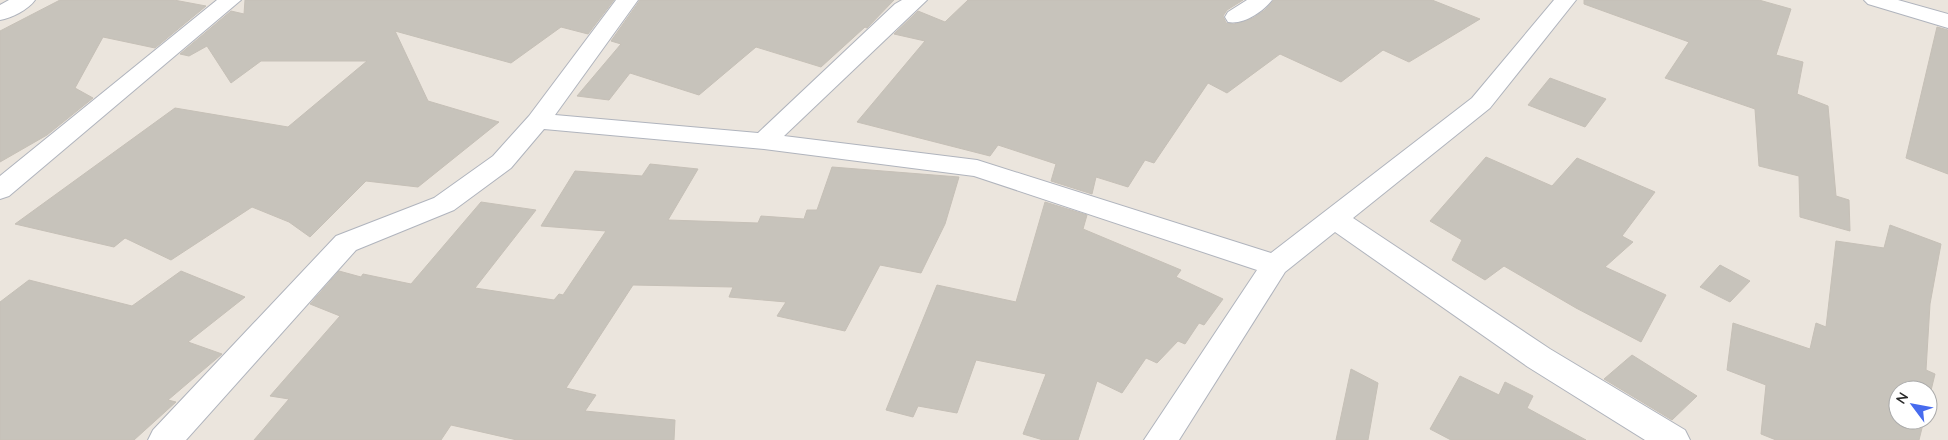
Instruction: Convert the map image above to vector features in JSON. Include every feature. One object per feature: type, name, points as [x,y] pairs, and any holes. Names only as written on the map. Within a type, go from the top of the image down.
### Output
[{"type":"street","points":[[0,14],[24,0]]},
{"type":"street","points":[[0,190],[230,0]]},
{"type":"street","points":[[165,440],[346,243],[444,204],[502,162],[538,121],[627,0]]},
{"type":"street","points":[[764,141],[903,9],[916,0]]},
{"type":"street","points":[[1236,17],[1261,0]]},
{"type":"street","points":[[1161,440],[1275,265],[1335,220],[1481,103],[1565,0]]},
{"type":"street","points":[[1875,0],[1948,21]]},
{"type":"street","points":[[538,121],[764,141],[977,168],[1275,265]]},
{"type":"street","points":[[1335,220],[1539,358],[1673,440]]},
{"type":"building","points":[[60,0],[174,0],[206,6],[155,48],[103,37],[75,88],[93,98],[47,135],[0,162],[0,31]]},
{"type":"building","points":[[245,0],[614,0],[588,34],[561,27],[511,63],[395,31],[428,101],[499,122],[418,187],[366,181],[310,237],[289,222],[252,207],[171,260],[125,238],[114,247],[15,224],[175,108],[288,127],[367,61],[261,61],[231,83],[207,46],[189,56],[180,54],[231,11],[244,14]]},
{"type":"building","points":[[640,0],[894,0],[867,28],[865,27],[821,67],[756,47],[699,95],[630,73],[609,100],[577,96],[621,44],[611,41]]},
{"type":"building","points":[[968,0],[1243,0],[1227,10],[1223,16],[1226,23],[1234,24],[1253,18],[1265,10],[1274,0],[1432,0],[1480,19],[1409,62],[1383,50],[1341,82],[1280,54],[1227,93],[1208,83],[1154,163],[1145,160],[1128,187],[1096,177],[1092,194],[1051,181],[1056,164],[998,145],[990,156],[857,122],[925,41],[894,34],[918,11],[945,22]]},
{"type":"building","points":[[1584,0],[1759,0],[1791,9],[1776,55],[1803,62],[1797,94],[1828,106],[1836,196],[1849,200],[1850,231],[1800,217],[1799,176],[1759,166],[1755,109],[1665,78],[1689,42],[1584,4]]},
{"type":"building","points":[[1937,27],[1948,30],[1948,174],[1906,158]]},
{"type":"building","points":[[1550,78],[1606,99],[1585,127],[1528,105]]},
{"type":"building","points":[[1486,157],[1552,186],[1577,158],[1655,192],[1622,236],[1633,242],[1605,267],[1666,295],[1641,342],[1576,308],[1504,266],[1485,280],[1452,260],[1462,240],[1430,221]]},
{"type":"building","points":[[650,164],[698,169],[668,220],[758,223],[761,216],[804,219],[807,210],[817,210],[832,167],[959,177],[945,224],[921,273],[880,265],[845,331],[777,316],[786,302],[729,297],[733,287],[633,285],[566,388],[596,395],[585,411],[675,420],[674,440],[517,440],[451,425],[441,440],[254,440],[289,399],[270,396],[340,316],[310,304],[339,271],[361,277],[363,274],[411,284],[481,202],[536,210],[475,288],[554,300],[559,294],[563,295],[606,231],[541,226],[575,171],[642,176]]},
{"type":"building","points":[[1045,202],[1087,215],[1083,229],[1181,270],[1176,277],[1223,299],[1204,325],[1199,323],[1185,344],[1178,341],[1157,363],[1146,358],[1122,393],[1097,381],[1078,440],[1043,440],[1023,434],[1046,374],[976,360],[957,413],[918,406],[913,417],[886,410],[937,285],[1016,302]]},
{"type":"building","points":[[1890,225],[1941,244],[1930,304],[1926,370],[1935,374],[1934,380],[1888,380],[1888,430],[1922,430],[1919,440],[1776,440],[1761,434],[1766,385],[1727,370],[1733,323],[1810,349],[1816,323],[1826,327],[1836,241],[1884,248]]},
{"type":"building","points":[[1720,265],[1750,281],[1730,302],[1700,287]]},
{"type":"building","points":[[181,271],[245,297],[188,342],[222,354],[168,400],[176,402],[134,440],[0,440],[0,302],[29,280],[132,306]]},
{"type":"building","points":[[1632,355],[1697,396],[1672,420],[1604,379]]},
{"type":"building","points":[[1351,369],[1378,383],[1368,440],[1336,440]]},
{"type":"building","points":[[1460,376],[1499,395],[1505,382],[1533,396],[1527,408],[1586,440],[1451,440],[1430,429]]}]
